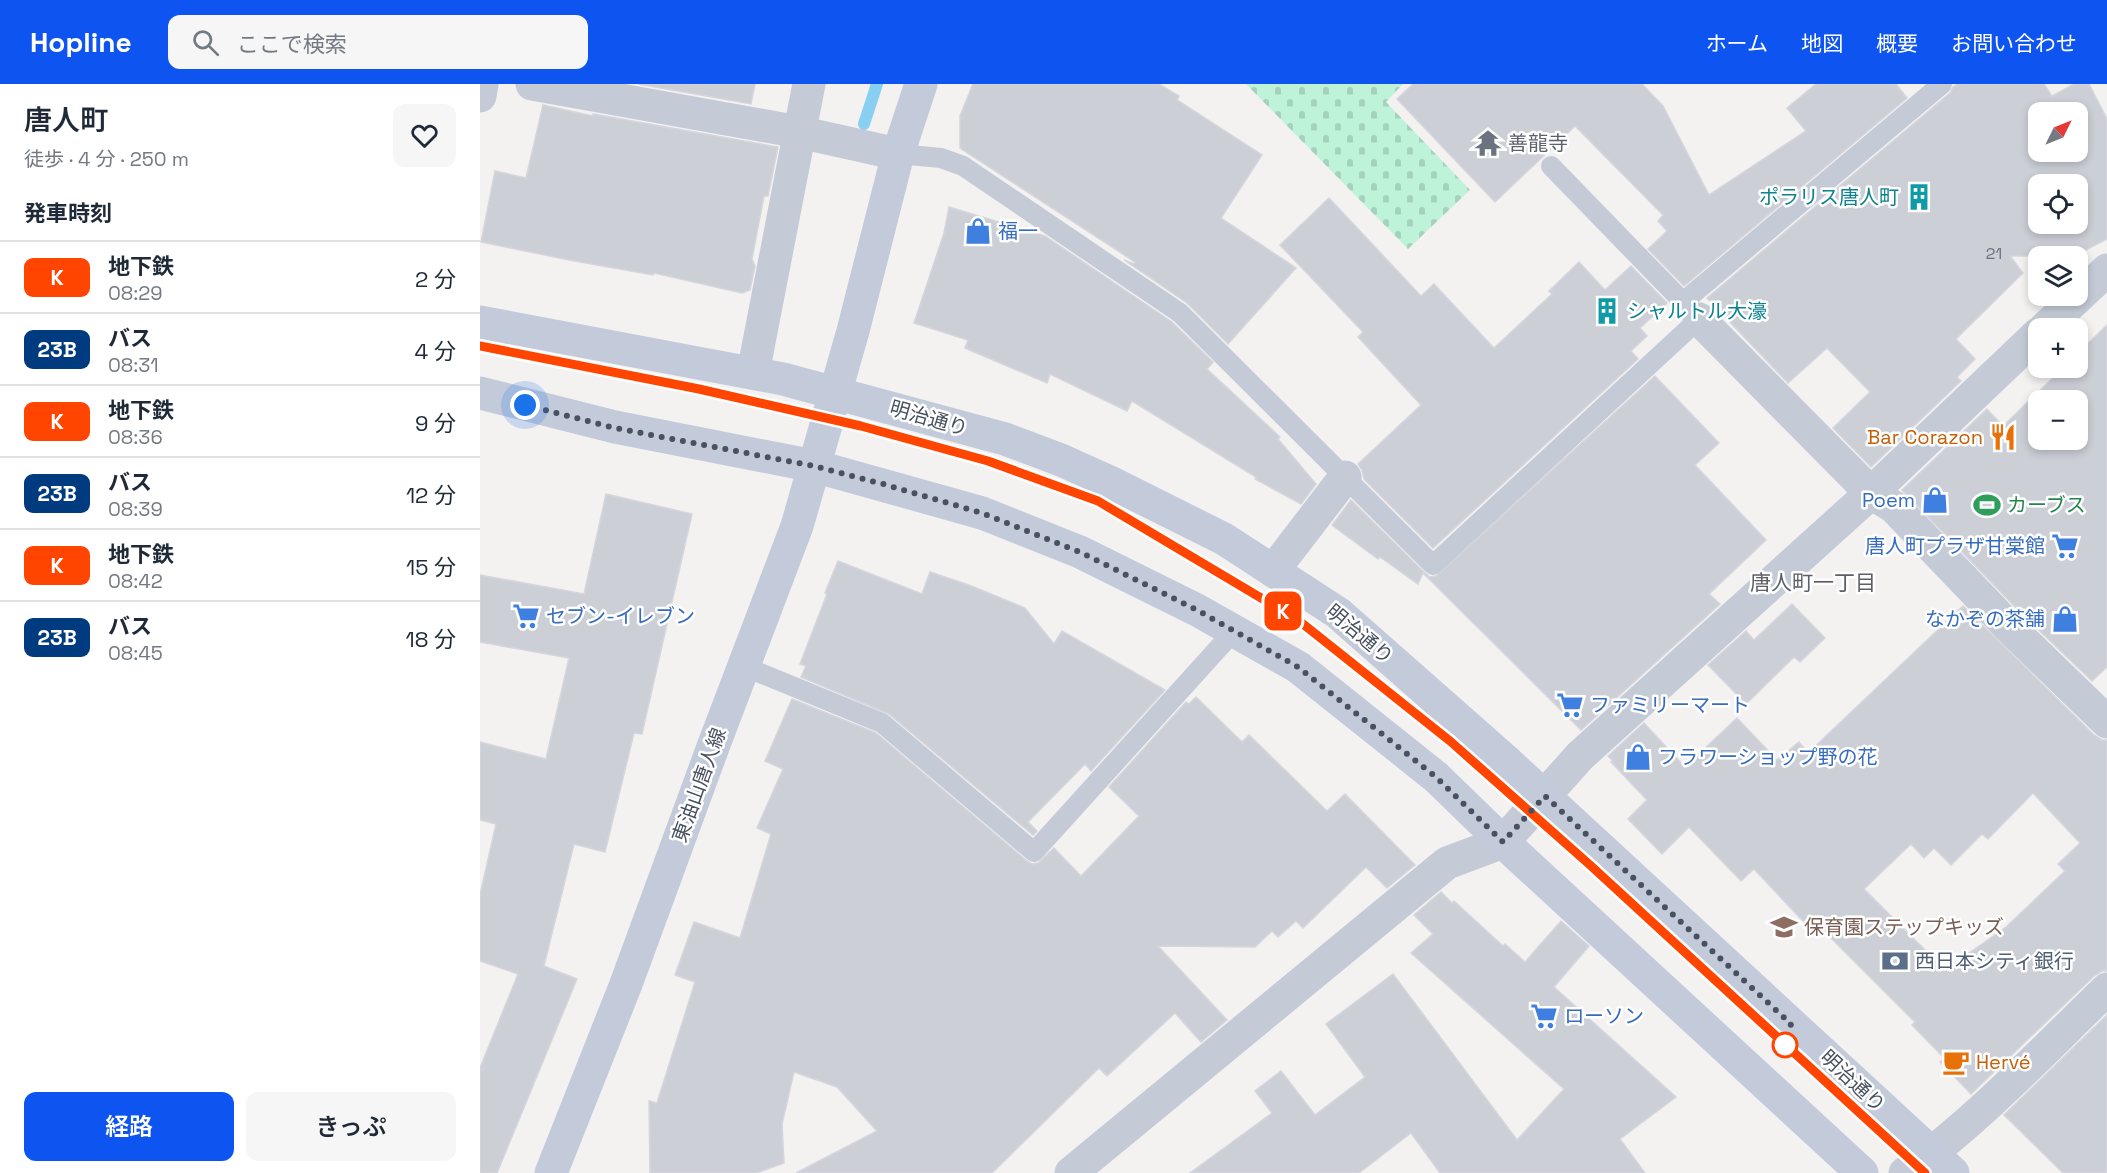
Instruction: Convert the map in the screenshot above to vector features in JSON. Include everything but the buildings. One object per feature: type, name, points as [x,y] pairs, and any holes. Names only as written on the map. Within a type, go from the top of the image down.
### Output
[{"type":"street","points":[[480,96],[482,84]]},
{"type":"street","points":[[532,84],[799,132],[898,154]]},
{"type":"street","points":[[753,373],[809,84]]},
{"type":"street","name":"東油山唐人線","points":[[551,1173],[626,984],[797,526],[898,154],[921,84]]},
{"type":"street","points":[[2056,318],[2107,270]]},
{"type":"street","points":[[1691,310],[1871,492],[1894,507],[2009,627],[2107,722]]},
{"type":"street","name":"明治通り","points":[[480,322],[753,373],[835,392],[1005,439],[1061,460],[1112,483],[1224,539],[1338,613],[1545,796],[1942,1163]]},
{"type":"street","points":[[1071,1173],[1447,863],[1503,842],[1580,756],[1871,492],[2028,343]]},
{"type":"street","points":[[480,393],[615,428],[814,466],[982,513],[1080,552],[1197,610],[1298,667],[1436,777],[1503,842],[1862,1173]]},
{"type":"street","points":[[1273,571],[1345,477]]},
{"type":"street","points":[[1905,1173],[1942,1163],[1990,1103],[2107,989]]},
{"type":"lane","points":[[898,154],[941,158],[963,166],[1180,313],[1433,565],[1691,310],[1742,252],[1942,84]]},
{"type":"lane","points":[[1551,166],[1691,310]]},
{"type":"lane","points":[[743,666],[882,723],[1034,852],[1234,631]]},
{"type":"green space","points":[[1246,84],[1403,84],[1386,102],[1470,190],[1408,249]]},
{"type":"waterway","points":[[864,124],[877,84]]},
{"type":"metro line","name":"K","points":[[480,346],[699,389],[861,426],[988,461],[1098,501],[1298,620],[1450,741],[1590,865],[1925,1173]]},
{"type":"place","name":"善龍寺","points":[[1488,143]]},
{"type":"place","name":"ポラリス唐人町","points":[[1919,197]]},
{"type":"place","name":"福一","points":[[978,231]]},
{"type":"place","name":"シャルトル大濠","points":[[1607,311]]},
{"type":"place","name":"Bar Corazon","points":[[2003,437]]},
{"type":"place","name":"Poem","points":[[1935,500]]},
{"type":"place","name":"カーブス","points":[[1987,505]]},
{"type":"place","name":"唐人町プラザ甘棠館","points":[[2065,546]]},
{"type":"place","name":"セブン-イレブン","points":[[526,616]]},
{"type":"place","name":"なかぞの茶舗","points":[[2065,619]]},
{"type":"place","name":"ファミリーマート","points":[[1570,705]]},
{"type":"place","name":"フラワーショップ野の花","points":[[1638,757]]},
{"type":"place","name":"保育園ステップキッズ","points":[[1784,927]]},
{"type":"place","name":"西日本シティ銀行","points":[[1895,961]]},
{"type":"place","name":"ローソン","points":[[1544,1016]]},
{"type":"place","name":"Hervé","points":[[1956,1062]]},
{"type":"district","name":"唐人町一丁目","points":[[1813,582]]},
{"type":"route","points":[[525,405],[615,428],[814,466],[982,513],[1080,552],[1197,610],[1298,667],[1436,777],[1503,842],[1545,796],[1791,1024],[1785,1045]]}]
